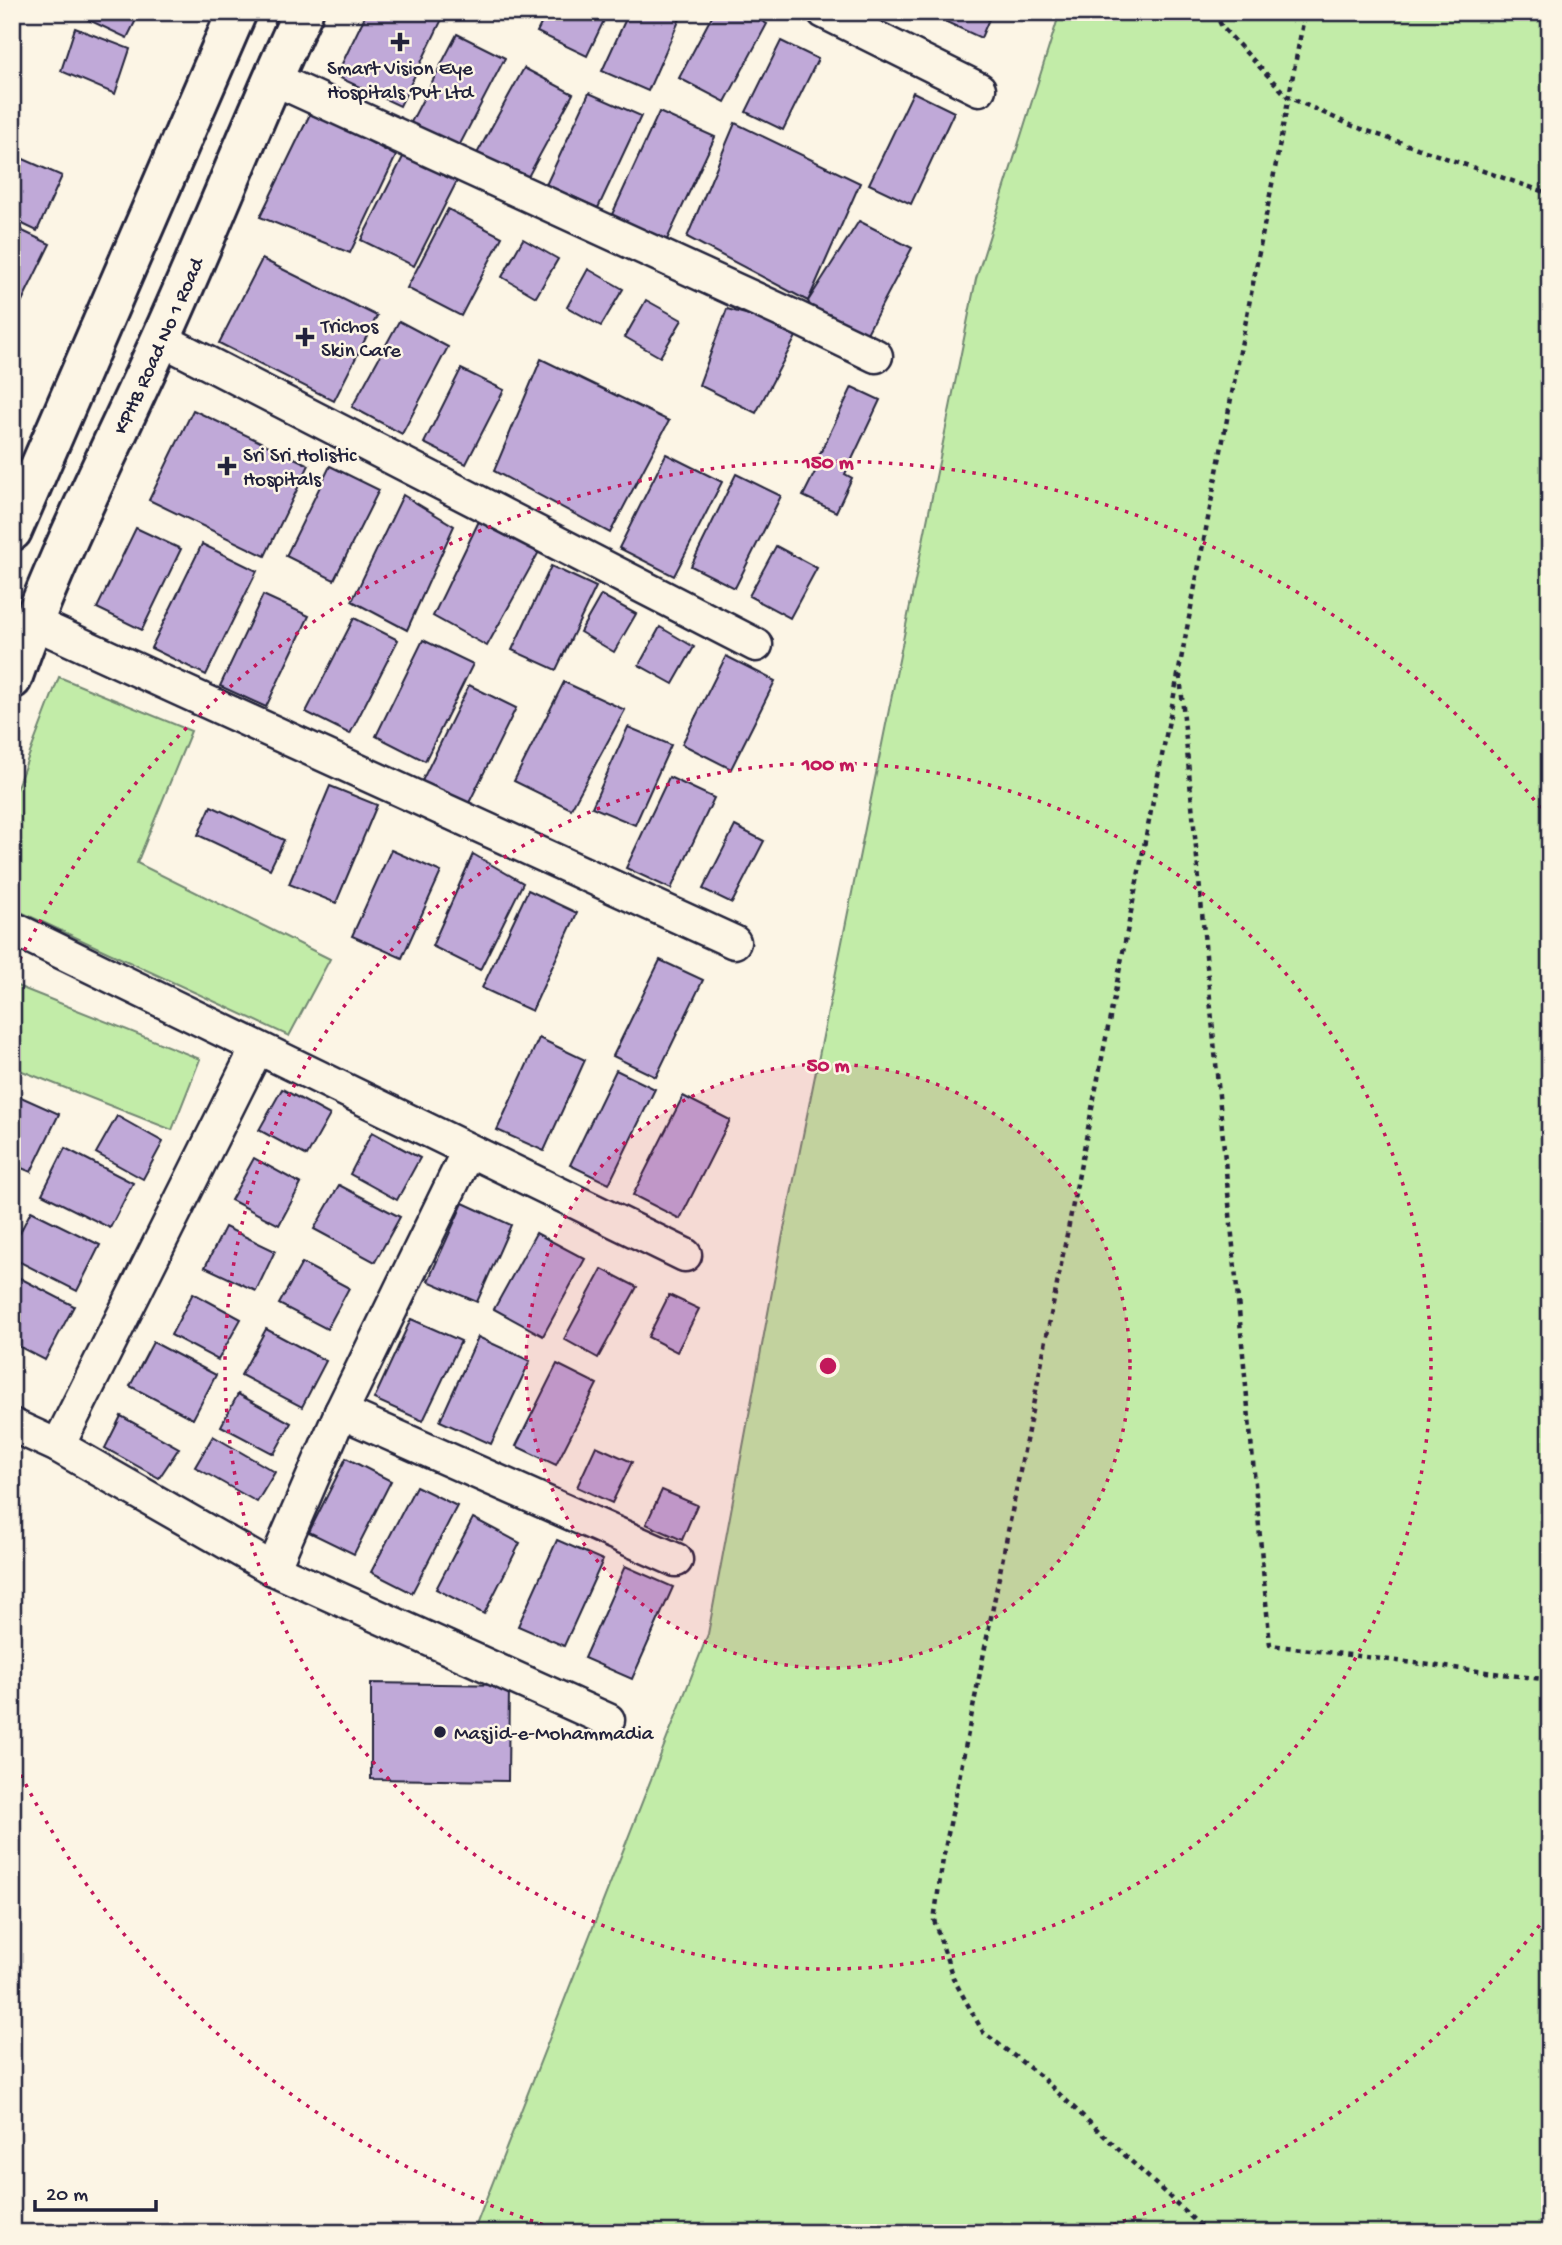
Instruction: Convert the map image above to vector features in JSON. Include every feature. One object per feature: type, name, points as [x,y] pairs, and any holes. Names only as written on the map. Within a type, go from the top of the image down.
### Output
[{"type":"main road","points":[[12,531],[237,12]]},
{"type":"main road","name":"KPHB Road No 1 Road","points":[[12,679],[32,622],[161,339],[272,78],[303,12]]},
{"type":"street","points":[[824,12],[979,89]]},
{"type":"street","points":[[272,78],[876,356]]},
{"type":"street","points":[[161,339],[756,645]]},
{"type":"street","points":[[32,622],[734,942]]},
{"type":"street","points":[[12,928],[685,1255]]},
{"type":"street","points":[[58,1446],[257,1048]]},
{"type":"street","points":[[274,1569],[341,1412],[468,1151]]},
{"type":"street","points":[[341,1412],[676,1560]]},
{"type":"street","points":[[12,1425],[58,1446],[274,1569],[608,1720]]},
{"type":"path","points":[[1214,12],[1222,27],[1288,97],[1353,126],[1550,194]]},
{"type":"path","points":[[1208,2233],[1039,2075],[983,2032],[953,1978],[934,1920],[943,1859],[1179,670],[1305,12]]},
{"type":"path","points":[[1179,670],[1270,1645],[1550,1680]]},
{"type":"green space","points":[[1060,12],[1550,12],[1550,2233],[473,2233],[708,1634],[780,1249],[976,279]]},
{"type":"green space","points":[[59,677],[191,731],[137,863],[330,959],[289,1036],[12,908],[12,800]]},
{"type":"green space","points":[[12,984],[200,1059],[172,1130],[12,1067]]},
{"type":"building","points":[[72,12],[140,12],[127,38]]},
{"type":"building","points":[[367,12],[445,13],[400,106],[336,76]]},
{"type":"building","points":[[547,12],[608,12],[587,56],[537,32]]},
{"type":"building","points":[[629,12],[683,12],[648,91],[602,71]]},
{"type":"building","points":[[714,12],[746,12],[767,24],[725,102],[679,78]]},
{"type":"building","points":[[925,12],[992,12],[981,38]]},
{"type":"building","points":[[75,28],[130,49],[115,94],[61,71]]},
{"type":"building","points":[[457,34],[505,58],[457,150],[409,126]]},
{"type":"building","points":[[781,41],[818,59],[783,130],[746,112]]},
{"type":"building","points":[[524,68],[573,94],[523,186],[474,159]]},
{"type":"building","points":[[913,92],[954,112],[911,204],[869,184]]},
{"type":"building","points":[[589,93],[641,116],[598,208],[546,185]]},
{"type":"building","points":[[312,110],[396,156],[350,253],[260,217]]},
{"type":"building","points":[[659,112],[715,137],[664,246],[609,221]]},
{"type":"building","points":[[735,123],[860,183],[808,301],[687,237]]},
{"type":"building","points":[[405,153],[458,179],[414,266],[361,240]]},
{"type":"building","points":[[12,154],[62,176],[37,231],[12,219]]},
{"type":"building","points":[[448,209],[502,237],[461,316],[407,288]]},
{"type":"building","points":[[859,221],[912,248],[865,337],[812,310],[808,301]]},
{"type":"building","points":[[12,226],[50,244],[22,301],[12,295]]},
{"type":"building","points":[[523,239],[558,259],[536,297],[502,277]]},
{"type":"building","points":[[262,259],[377,316],[334,401],[219,343]]},
{"type":"building","points":[[588,269],[623,289],[601,326],[567,307]]},
{"type":"building","points":[[646,300],[682,320],[660,357],[625,337]]},
{"type":"building","points":[[727,309],[800,329],[756,413],[699,385]]},
{"type":"building","points":[[399,321],[448,347],[402,434],[352,407]]},
{"type":"building","points":[[541,359],[669,421],[610,533],[494,471]]},
{"type":"building","points":[[461,369],[504,390],[466,464],[424,443]]},
{"type":"building","points":[[852,387],[880,400],[845,474],[852,478],[836,512],[803,496]]},
{"type":"building","points":[[193,410],[309,465],[265,556],[149,500]]},
{"type":"building","points":[[666,454],[722,482],[674,576],[619,548]]},
{"type":"building","points":[[330,466],[379,490],[334,580],[286,556]]},
{"type":"building","points":[[736,474],[781,496],[735,588],[691,566]]},
{"type":"building","points":[[403,495],[454,526],[407,630],[352,601]]},
{"type":"building","points":[[481,517],[540,550],[487,646],[433,616]]},
{"type":"building","points":[[136,528],[181,549],[142,630],[97,608]]},
{"type":"building","points":[[202,544],[257,571],[206,675],[151,648]]},
{"type":"building","points":[[776,546],[817,568],[790,618],[749,596]]},
{"type":"building","points":[[551,566],[596,587],[556,670],[512,650]]},
{"type":"building","points":[[263,595],[309,616],[266,707],[220,686]]},
{"type":"building","points":[[601,595],[636,614],[614,652],[580,632]]},
{"type":"building","points":[[354,618],[398,640],[350,734],[306,712]]},
{"type":"building","points":[[660,627],[694,647],[673,684],[639,665]]},
{"type":"building","points":[[423,640],[473,664],[425,761],[376,736]]},
{"type":"building","points":[[726,656],[775,681],[731,769],[682,744]]},
{"type":"building","points":[[564,682],[625,710],[571,809],[514,781]]},
{"type":"building","points":[[469,685],[516,708],[467,807],[420,785]]},
{"type":"building","points":[[628,727],[671,745],[635,825],[592,807]]},
{"type":"building","points":[[669,777],[714,798],[671,889],[626,868]]},
{"type":"building","points":[[330,786],[377,805],[336,903],[289,884]]},
{"type":"building","points":[[211,806],[284,840],[270,869],[198,835]]},
{"type":"building","points":[[735,826],[764,841],[732,903],[703,889]]},
{"type":"building","points":[[391,850],[441,872],[402,958],[352,936]]},
{"type":"building","points":[[473,854],[523,883],[480,970],[432,946]]},
{"type":"building","points":[[528,890],[577,913],[532,1011],[482,988]]},
{"type":"building","points":[[660,960],[703,980],[656,1077],[613,1056]]},
{"type":"building","points":[[539,1038],[585,1060],[544,1151],[497,1130]]},
{"type":"building","points":[[616,1070],[655,1089],[609,1184],[570,1165]]},
{"type":"building","points":[[282,1089],[330,1115],[307,1156],[259,1130]]},
{"type":"building","points":[[12,1093],[59,1114],[31,1172],[12,1164]]},
{"type":"building","points":[[683,1096],[730,1120],[680,1219],[633,1195]]},
{"type":"building","points":[[117,1116],[163,1142],[143,1179],[96,1153]]},
{"type":"building","points":[[372,1132],[420,1158],[397,1200],[350,1174]]},
{"type":"building","points":[[65,1148],[133,1183],[110,1228],[42,1194]]},
{"type":"building","points":[[254,1158],[301,1184],[279,1225],[231,1200]]},
{"type":"building","points":[[339,1185],[400,1217],[375,1262],[314,1229]]},
{"type":"building","points":[[12,1187],[20,1191],[12,1207]]},
{"type":"building","points":[[463,1203],[511,1225],[477,1302],[428,1281]]},
{"type":"building","points":[[31,1211],[100,1245],[77,1291],[12,1258],[12,1248]]},
{"type":"building","points":[[225,1227],[275,1251],[256,1291],[205,1267]]},
{"type":"building","points":[[536,1233],[585,1259],[543,1336],[494,1309]]},
{"type":"building","points":[[302,1263],[349,1288],[327,1329],[279,1304]]},
{"type":"building","points":[[602,1269],[637,1287],[598,1358],[564,1339]]},
{"type":"building","points":[[12,1274],[74,1306],[45,1360],[12,1343]]},
{"type":"building","points":[[193,1293],[241,1319],[218,1360],[171,1335]]},
{"type":"building","points":[[669,1295],[699,1309],[677,1352],[648,1337]]},
{"type":"building","points":[[411,1319],[461,1341],[423,1421],[374,1399]]},
{"type":"building","points":[[266,1329],[326,1361],[302,1407],[241,1375]]},
{"type":"building","points":[[478,1337],[530,1361],[491,1444],[440,1421]]},
{"type":"building","points":[[153,1342],[216,1375],[193,1419],[130,1386]]},
{"type":"building","points":[[557,1364],[597,1384],[556,1465],[516,1446]]},
{"type":"building","points":[[238,1394],[291,1423],[274,1454],[221,1426]]},
{"type":"building","points":[[121,1416],[179,1448],[159,1478],[105,1448]]},
{"type":"building","points":[[213,1436],[275,1472],[257,1502],[195,1467]]},
{"type":"building","points":[[596,1446],[632,1462],[612,1503],[577,1487]]},
{"type":"building","points":[[346,1458],[391,1481],[354,1554],[309,1532]]},
{"type":"building","points":[[416,1486],[457,1506],[412,1593],[371,1572]]},
{"type":"building","points":[[662,1490],[697,1505],[682,1540],[646,1524]]},
{"type":"building","points":[[473,1518],[520,1543],[484,1614],[436,1589]]},
{"type":"building","points":[[557,1540],[603,1560],[564,1646],[518,1626]]},
{"type":"building","points":[[625,1566],[673,1587],[632,1679],[584,1658]]},
{"type":"building","name":"Masjid-e-Mohammadia","points":[[371,1683],[509,1685],[508,1781],[371,1779]]},
{"type":"place","name":"Smart Vision Eye Hospitals Pvt Ltd","points":[[400,42]]},
{"type":"place","name":"Trichos Skin Care","points":[[305,337]]},
{"type":"place","name":"Sri Sri Holistic Hospitals","points":[[227,466]]},
{"type":"place","name":"Masjid-e-Mohammadia","points":[[440,1732]]}]
